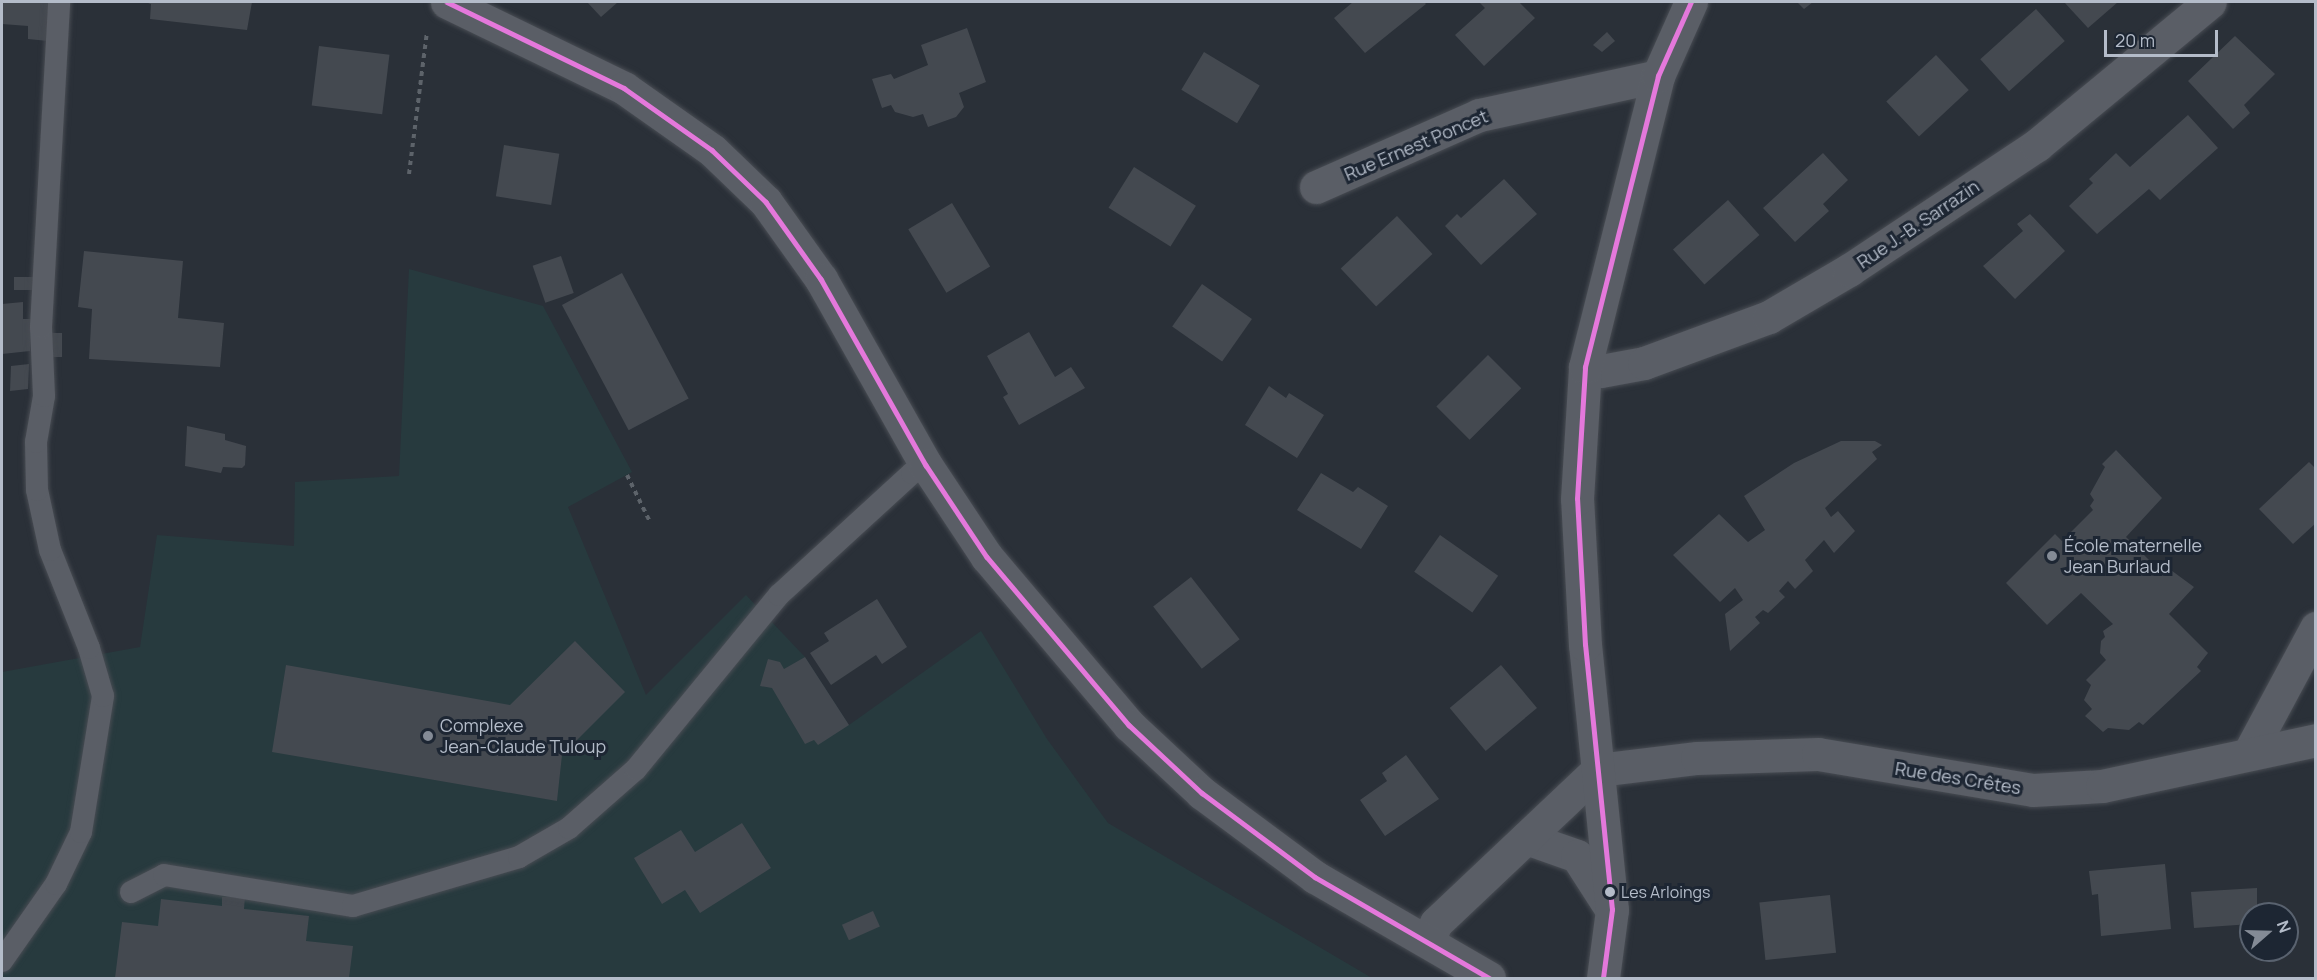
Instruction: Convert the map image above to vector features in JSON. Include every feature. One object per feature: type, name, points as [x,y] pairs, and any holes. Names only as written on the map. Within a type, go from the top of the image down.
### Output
[{"type":"street","points":[[1603,978],[1612,909],[1598,770],[1577,499],[1585,367],[1658,76],[1691,2]]},
{"type":"street","name":"Rue J.-B. Sarrazin","points":[[1585,367],[1600,371],[1644,363],[1758,321],[1849,270],[2037,145],[2210,2]]},
{"type":"street","points":[[437,13],[624,88],[712,150],[766,202],[821,279],[926,465],[987,557],[1129,724],[1202,793],[1315,877],[1429,940],[1489,978]]},
{"type":"street","name":"Rue Ernest Poncet","points":[[1316,187],[1479,115],[1658,76]]},
{"type":"street","points":[[2249,753],[2316,628]]},
{"type":"street","name":"Rue des Crêtes","points":[[1598,770],[1697,758],[1818,754],[2033,790],[2102,786],[2316,740]]},
{"type":"street","points":[[1429,940],[1436,923],[1598,770]]},
{"type":"street","points":[[1526,838],[1577,856],[1612,909]]},
{"type":"lane","points":[[2,961],[56,884],[81,832],[104,696],[89,648],[50,550],[37,490],[36,442],[44,396],[41,327],[59,2]]},
{"type":"lane","points":[[131,891],[164,875],[353,906],[519,857],[570,828],[636,769],[779,595],[912,473],[926,465]]},
{"type":"path","points":[[409,174],[437,13]]},
{"type":"path","points":[[627,475],[651,522]]},
{"type":"green space","points":[[409,269],[543,306],[632,472],[568,507],[646,695],[746,595],[805,657],[849,725],[981,631],[1047,739],[1108,823],[1372,978],[2,978],[2,672],[140,647],[157,535],[294,546],[295,482],[399,476]]},
{"type":"building","points":[[2,2],[51,2],[48,41],[28,39],[28,26],[2,24]]},
{"type":"building","points":[[145,2],[252,2],[247,30],[150,19],[151,4]]},
{"type":"building","points":[[587,2],[618,2],[601,17]]},
{"type":"building","points":[[1353,2],[1424,2],[1426,4],[1365,53],[1334,18]]},
{"type":"building","points":[[1479,2],[1519,2],[1535,18],[1484,66],[1455,35],[1485,8]]},
{"type":"building","points":[[1797,2],[1813,2],[1804,9]]},
{"type":"building","points":[[2064,2],[2118,2],[2088,28]]},
{"type":"building","points":[[2036,9],[2065,41],[2009,91],[1980,59]]},
{"type":"building","points":[[967,28],[986,82],[959,93],[964,107],[956,117],[928,127],[923,114],[913,117],[895,112],[891,105],[882,108],[872,79],[891,74],[894,79],[928,65],[921,45]]},
{"type":"building","points":[[1607,32],[1615,41],[1602,52],[1593,45]]},
{"type":"building","points":[[2235,36],[2275,74],[2244,105],[2250,113],[2233,129],[2188,81]]},
{"type":"building","points":[[319,46],[389,55],[382,114],[312,106]]},
{"type":"building","points":[[1204,52],[1260,85],[1237,123],[1181,90]]},
{"type":"building","points":[[1936,55],[1969,90],[1919,136],[1886,101]]},
{"type":"building","points":[[2188,115],[2218,148],[2160,200],[2149,189],[2097,234],[2069,206],[2093,183],[2089,179],[2116,153],[2130,167]]},
{"type":"building","points":[[504,145],[559,154],[551,205],[496,196]]},
{"type":"building","points":[[1823,153],[1848,180],[1823,204],[1829,211],[1795,242],[1763,208]]},
{"type":"building","points":[[1134,167],[1196,206],[1170,246],[1109,208]]},
{"type":"building","points":[[1504,179],[1537,214],[1481,265],[1445,226],[1457,214],[1461,218]]},
{"type":"building","points":[[1728,200],[1759,235],[1704,284],[1673,250]]},
{"type":"building","points":[[952,203],[990,266],[946,293],[908,229]]},
{"type":"building","points":[[2030,214],[2065,251],[2015,299],[1983,266],[2023,231],[2017,224]]},
{"type":"building","points":[[1397,216],[1432,254],[1376,307],[1341,269]]},
{"type":"building","points":[[84,251],[183,261],[178,318],[224,323],[220,367],[89,359],[92,309],[78,307]]},
{"type":"building","points":[[561,256],[574,293],[545,303],[533,266]]},
{"type":"building","points":[[622,273],[689,398],[629,430],[562,305]]},
{"type":"building","points":[[14,277],[33,277],[33,290],[14,290]]},
{"type":"building","points":[[1202,284],[1252,319],[1222,362],[1172,327]]},
{"type":"building","points":[[23,302],[23,319],[31,319],[30,351],[2,354],[2,304]]},
{"type":"building","points":[[1029,332],[1055,377],[1071,367],[1085,388],[1019,425],[1003,397],[1008,394],[987,356]]},
{"type":"building","points":[[50,333],[62,333],[62,357],[50,357]]},
{"type":"building","points":[[1488,355],[1521,388],[1470,440],[1436,407]]},
{"type":"building","points":[[29,364],[28,389],[10,391],[11,366]]},
{"type":"building","points":[[1269,386],[1286,398],[1289,393],[1324,415],[1297,458],[1245,425]]},
{"type":"building","points":[[187,426],[225,434],[225,440],[246,446],[245,465],[242,468],[223,467],[221,473],[185,466]]},
{"type":"building","points":[[1841,441],[1875,441],[1882,445],[1872,452],[1877,459],[1825,508],[1831,517],[1838,511],[1855,531],[1834,553],[1824,540],[1805,560],[1813,571],[1795,589],[1788,581],[1779,591],[1785,597],[1768,613],[1763,610],[1755,617],[1760,623],[1730,651],[1725,614],[1743,600],[1735,588],[1720,602],[1673,555],[1719,514],[1748,542],[1765,530],[1744,496],[1794,463]]},
{"type":"building","points":[[2116,450],[2162,498],[2126,537],[2157,568],[2164,565],[2194,587],[2169,614],[2208,653],[2197,667],[2201,671],[2143,725],[2139,722],[2129,730],[2108,728],[2103,732],[2085,716],[2092,709],[2084,700],[2091,685],[2086,680],[2106,660],[2100,653],[2101,641],[2105,637],[2103,631],[2113,624],[2081,593],[2047,625],[2006,583],[2055,534],[2062,541],[2093,510],[2090,506],[2094,500],[2090,494],[2105,467],[2102,464]]},
{"type":"building","points":[[2309,462],[2316,469],[2316,523],[2293,544],[2259,509]]},
{"type":"building","points":[[1321,473],[1353,492],[1358,487],[1388,506],[1361,549],[1297,510]]},
{"type":"building","points":[[1440,535],[1498,576],[1472,613],[1414,572]]},
{"type":"building","points":[[1191,577],[1240,639],[1202,669],[1153,607]]},
{"type":"building","points":[[877,599],[907,647],[882,664],[876,655],[831,685],[810,653],[829,641],[824,633]]},
{"type":"building","name":"Complexe Jean-Claude Tuloup","points":[[575,641],[625,692],[562,755],[557,801],[272,752],[286,665],[510,705]]},
{"type":"building","points":[[805,657],[849,725],[818,745],[814,740],[805,744],[772,688],[760,686],[768,659],[780,662],[784,669]]},
{"type":"building","points":[[1501,665],[1537,708],[1486,751],[1450,708]]},
{"type":"building","points":[[1406,755],[1439,799],[1385,836],[1360,800],[1387,781],[1382,773]]},
{"type":"building","points":[[742,823],[771,868],[700,913],[685,890],[662,904],[634,858],[681,830],[695,852]]},
{"type":"building","points":[[2165,864],[2171,929],[2101,936],[2098,894],[2092,895],[2089,871]]},
{"type":"building","points":[[2257,888],[2257,902],[2239,902],[2239,925],[2194,928],[2191,892]]},
{"type":"building","points":[[1830,895],[1836,953],[1765,960],[1759,902]]},
{"type":"building","points":[[222,897],[245,897],[244,909],[309,916],[306,941],[353,946],[349,978],[115,978],[122,922],[158,926],[161,899],[222,906]]},
{"type":"building","points":[[873,911],[880,927],[849,940],[842,925]]},
{"type":"transit line","points":[[447,2],[624,88],[712,150],[766,202],[821,279],[926,465],[987,557],[1129,725],[1202,793],[1315,877],[1489,978]]},
{"type":"transit line","points":[[1603,978],[1612,910],[1585,645],[1577,499],[1585,367],[1658,76],[1691,2]]},
{"type":"place","name":"École maternelle Jean Burlaud","points":[[2052,556]]},
{"type":"place","name":"Complexe Jean-Claude Tuloup","points":[[428,736]]},
{"type":"place","name":"Les Arloings","points":[[1610,892]]}]
